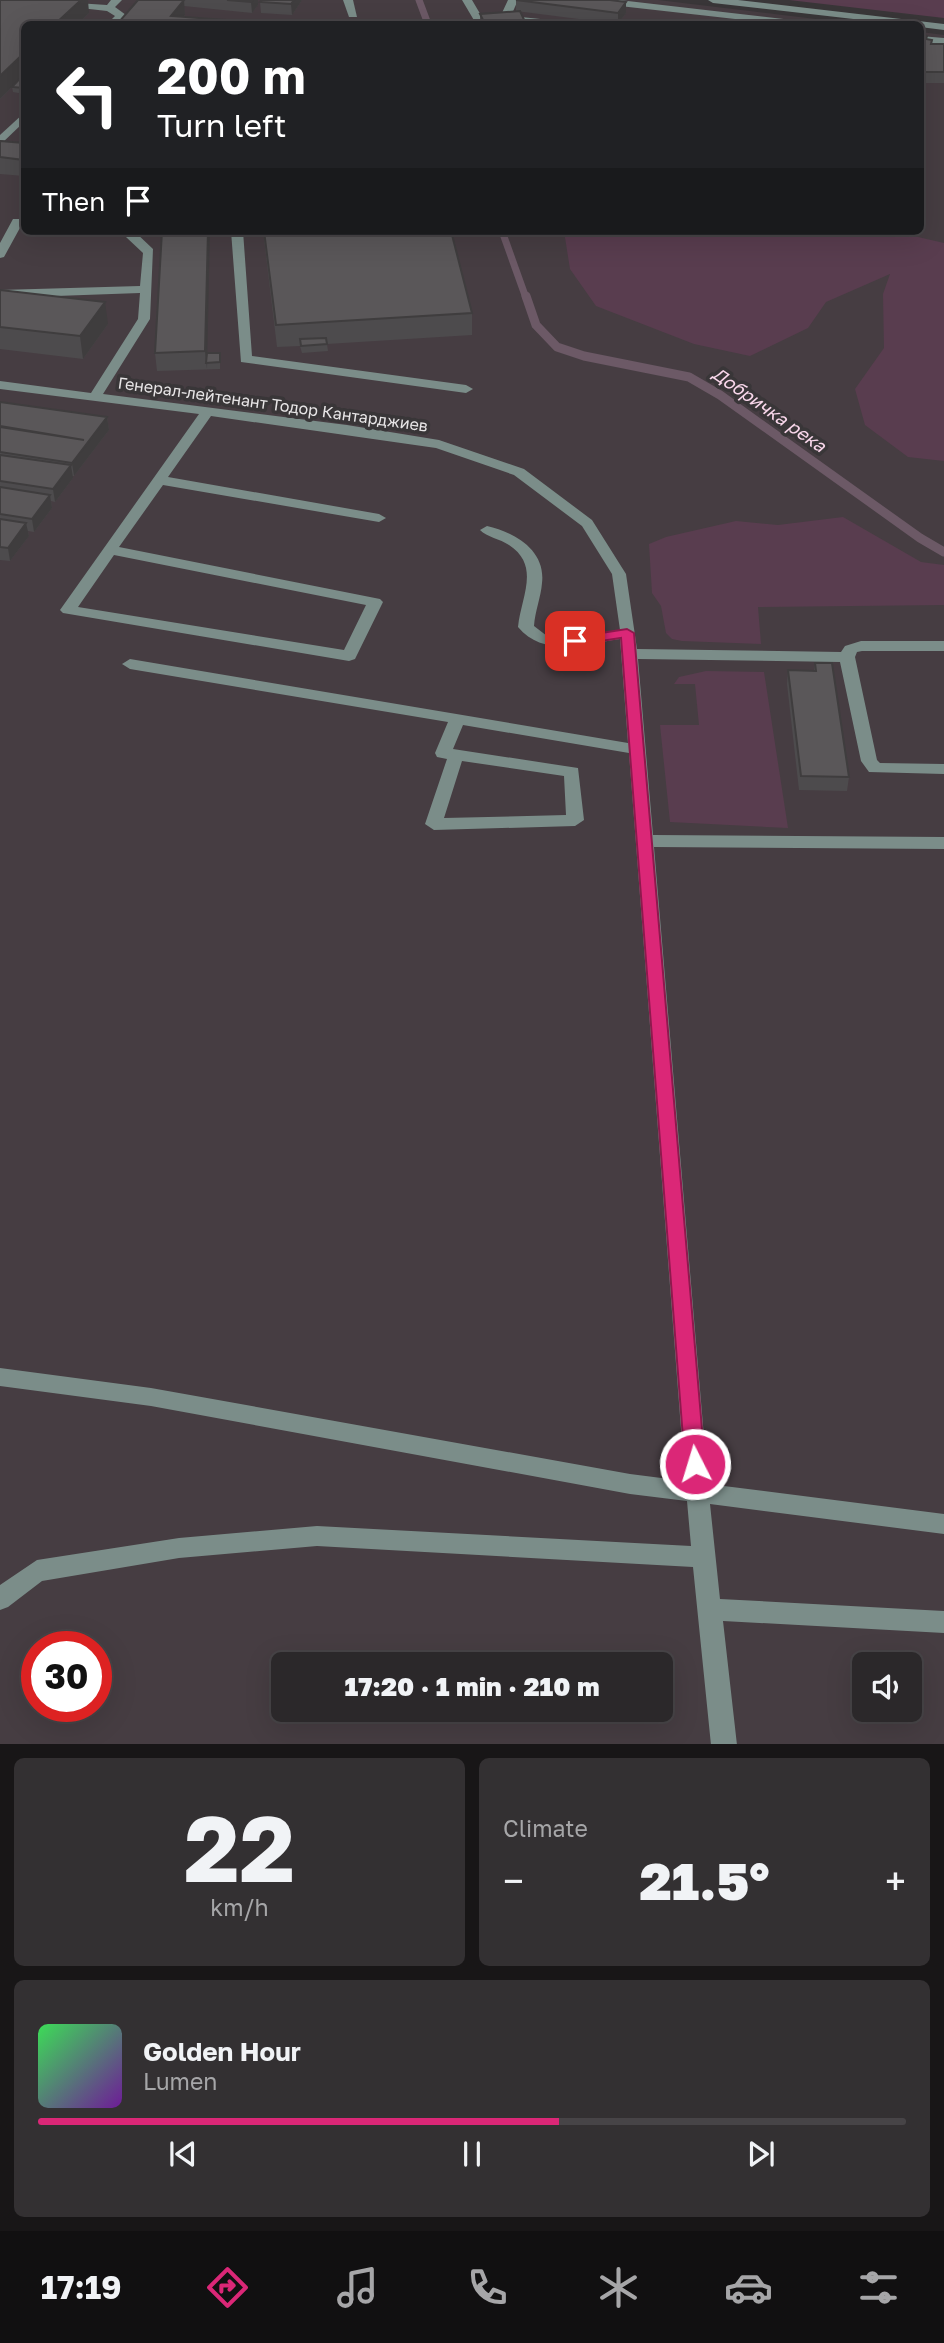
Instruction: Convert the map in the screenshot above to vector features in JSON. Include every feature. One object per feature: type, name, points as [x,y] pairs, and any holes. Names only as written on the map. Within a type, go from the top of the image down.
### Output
[{"type":"street","points":[[36,0],[113,4],[121,15],[115,21]]},
{"type":"street","points":[[348,0],[352,15]]},
{"type":"street","points":[[467,0],[479,20],[505,18],[526,21]]},
{"type":"street","points":[[505,18],[513,0]]},
{"type":"street","points":[[593,0],[656,12],[765,21]]},
{"type":"street","points":[[713,0],[893,21]]},
{"type":"street","points":[[924,25],[944,27]]},
{"type":"street","points":[[924,39],[944,41]]},
{"type":"street","points":[[0,142],[21,119]]},
{"type":"street","points":[[0,254],[17,222],[21,222]]},
{"type":"street","points":[[95,397],[144,319],[149,252],[131,235]]},
{"type":"street","points":[[237,235],[246,359],[466,389]]},
{"type":"street","points":[[0,294],[147,289]]},
{"type":"street","name":"Генерал-лейтенант Тодор Кантарджиев","points":[[0,385],[347,429],[439,444],[519,472],[587,523],[619,574],[629,654],[697,1491],[724,1744]]},
{"type":"street","points":[[110,550],[375,602],[349,656],[68,610],[110,550],[159,480],[208,411]]},
{"type":"street","points":[[159,480],[379,518]]},
{"type":"street","points":[[486,530],[512,537],[531,558],[536,580],[527,607],[526,627],[543,641],[575,641],[627,633]]},
{"type":"street","points":[[944,646],[861,646],[850,649],[847,657],[869,761],[875,768],[944,769]]},
{"type":"street","points":[[629,654],[847,657]]},
{"type":"street","points":[[131,664],[636,749]]},
{"type":"street","points":[[456,755],[434,824],[575,820],[572,772],[443,753],[457,719]]},
{"type":"street","points":[[643,841],[944,843]]},
{"type":"street","points":[[0,1377],[151,1397],[630,1484],[944,1524]]},
{"type":"street","points":[[0,1599],[37,1571],[179,1548],[317,1536],[704,1557]]},
{"type":"street","points":[[710,1609],[944,1622]]},
{"type":"shaded area","points":[[0,0],[658,0],[832,21],[21,21],[21,235],[924,235],[924,32],[944,35],[944,1744],[0,1744]]},
{"type":"shaded area","points":[[789,0],[944,0],[944,18]]},
{"type":"shaded area","points":[[565,235],[909,235],[944,243],[944,461],[908,457],[865,425],[855,389],[884,348],[883,294],[890,274],[826,302],[808,328],[750,356],[694,344],[596,306],[570,269]]},
{"type":"shaded area","points":[[843,517],[921,562],[944,565],[944,605],[758,607],[761,644],[682,641],[672,639],[666,633],[661,606],[652,593],[649,544],[666,537],[736,521],[778,525]]},
{"type":"shaded area","points":[[706,671],[764,672],[788,828],[670,822],[660,725],[699,725],[695,684],[674,684],[679,677]]},
{"type":"building","points":[[0,0],[81,0],[58,21],[21,21],[21,56],[0,76]]},
{"type":"building","points":[[138,0],[184,0],[171,16],[238,21],[120,21]]},
{"type":"building","points":[[294,0],[291,4],[260,2]]},
{"type":"building","points":[[516,0],[610,0],[626,2],[618,13]]},
{"type":"building","points":[[520,11],[525,21],[484,21],[480,14]]},
{"type":"building","points":[[924,36],[932,40],[931,44],[944,44],[944,72],[924,72]]},
{"type":"building","points":[[21,77],[21,88],[12,87]]},
{"type":"building","points":[[0,141],[21,143],[21,160],[0,157]]},
{"type":"building","points":[[162,235],[208,235],[205,351],[155,353]]},
{"type":"building","points":[[265,235],[452,235],[472,313],[276,325]]},
{"type":"building","points":[[0,290],[105,302],[80,336],[0,327]]},
{"type":"building","points":[[326,338],[327,344],[301,346],[300,339]]},
{"type":"building","points":[[207,353],[220,353],[220,362],[206,363]]},
{"type":"building","points":[[0,402],[107,417],[72,463],[0,452],[0,427],[84,440],[0,426]]},
{"type":"building","points":[[0,455],[71,465],[53,489],[0,481]]},
{"type":"building","points":[[0,487],[50,495],[32,519],[0,514]]},
{"type":"building","points":[[0,519],[26,523],[8,548],[0,547]]},
{"type":"building","points":[[815,663],[832,663],[849,777],[801,776],[788,670],[816,671]]},
{"type":"waterway","name":"Добричка река","points":[[419,0],[427,21]]},
{"type":"waterway","name":"Добричка река","points":[[503,235],[526,298]]},
{"type":"waterway","name":"Добричка река","points":[[526,296],[536,325],[557,347],[584,356],[689,377],[720,395],[920,538],[944,552]]},
{"type":"route","points":[[575,641],[627,633],[695,1464]]}]
